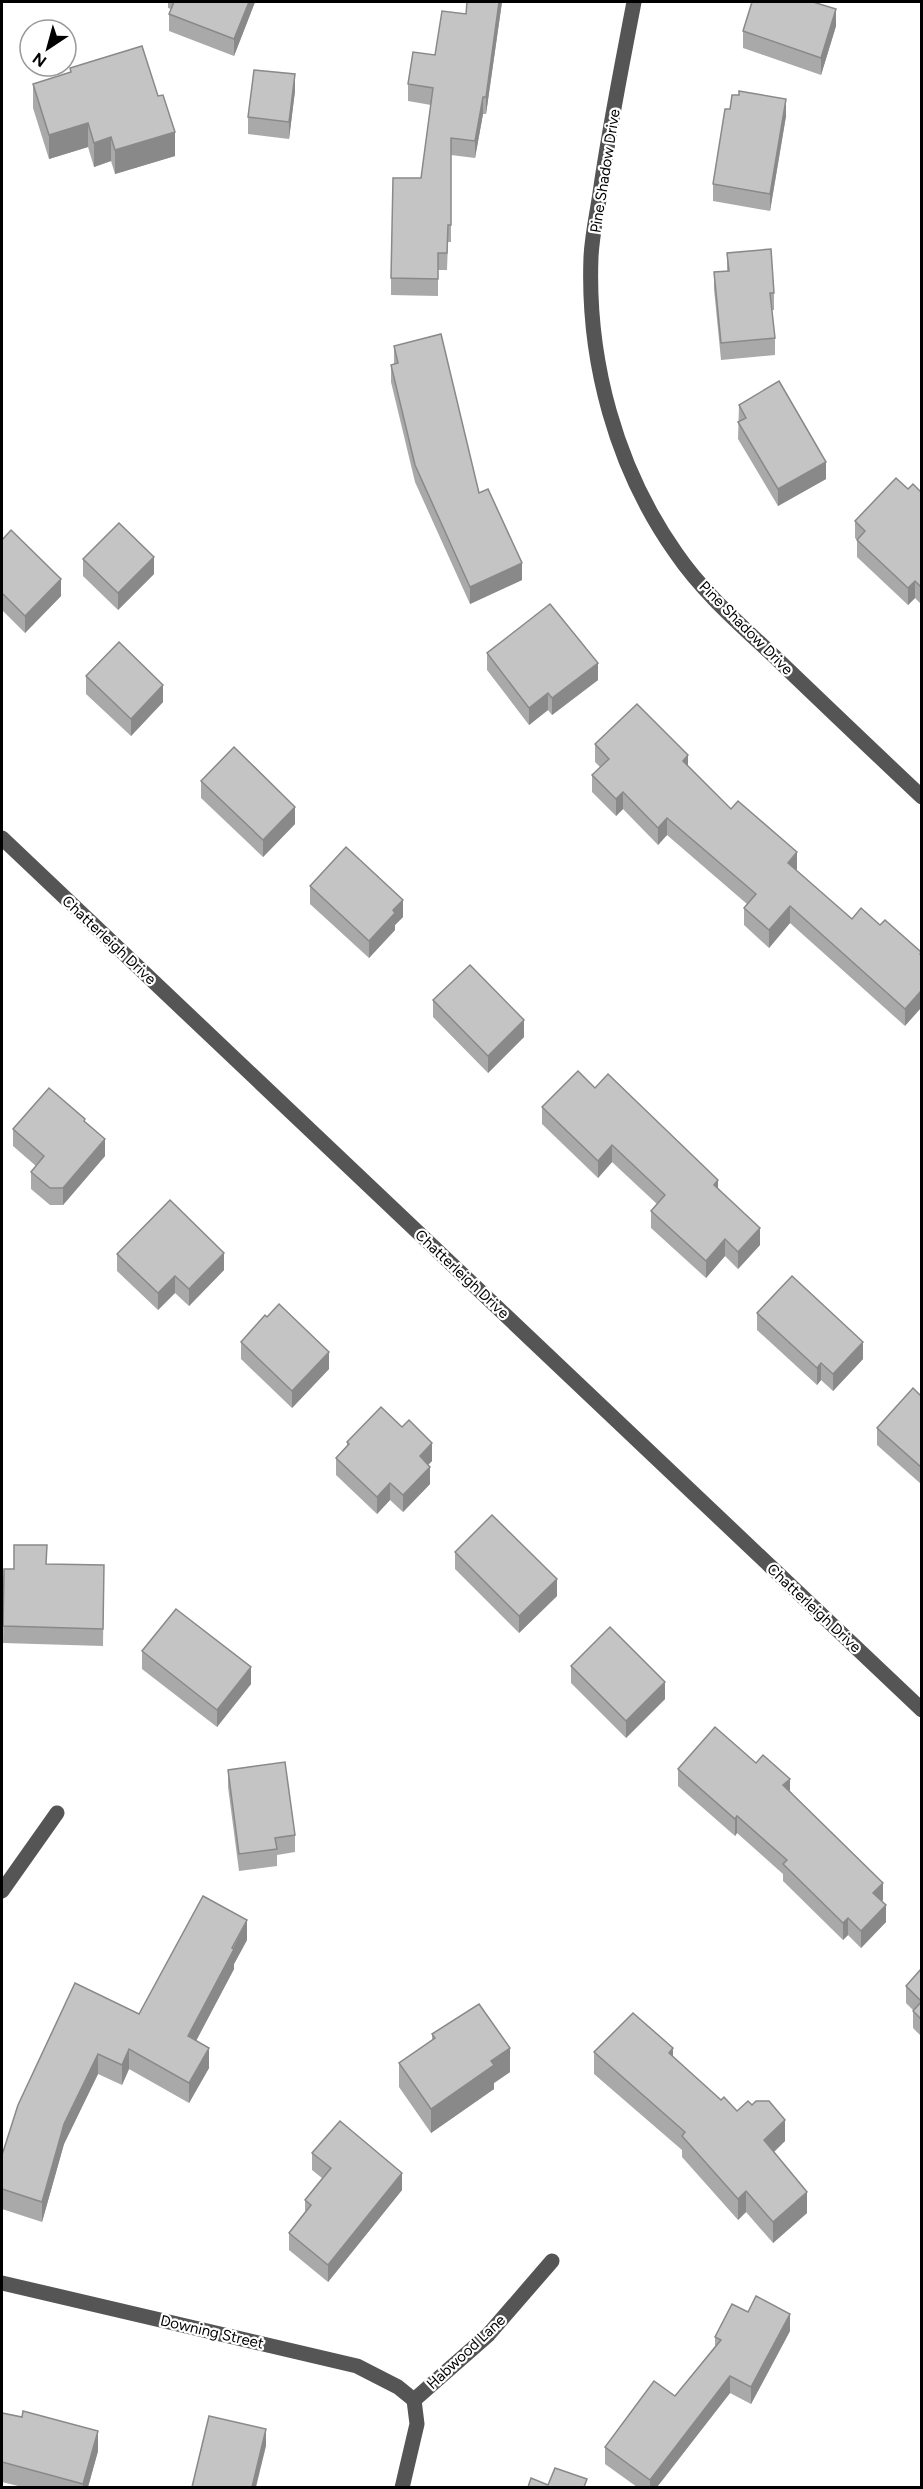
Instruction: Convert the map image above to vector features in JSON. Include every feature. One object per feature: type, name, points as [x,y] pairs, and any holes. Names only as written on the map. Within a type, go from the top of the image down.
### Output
[{"type":"street","name":"Pine Shadow Drive","points":[[634,2],[604,164],[592,254],[591,288],[601,377],[611,418],[627,465],[676,554],[714,600],[921,797]]},
{"type":"street","name":"Chatterleigh Drive","points":[[2,838],[921,1710]]},
{"type":"street","points":[[2,1892],[57,1813]]},
{"type":"street","name":"Habwood Lane","points":[[402,2487],[417,2424],[414,2400],[488,2334],[552,2261]]},
{"type":"street","name":"Downing Street","points":[[2,2283],[357,2366],[398,2387],[414,2400]]},
{"type":"building","points":[[174,2],[249,2],[234,39],[169,14]]},
{"type":"building","points":[[467,2],[499,2],[486,97],[483,97],[475,141],[451,138],[451,225],[448,225],[447,253],[438,253],[438,279],[391,278],[393,178],[421,178],[433,88],[408,84],[413,52],[435,55],[442,11],[466,14]]},
{"type":"building","points":[[752,2],[813,2],[836,9],[821,58],[743,31]]},
{"type":"building","points":[[142,46],[158,96],[163,95],[175,132],[115,150],[111,137],[94,143],[88,123],[49,135],[33,84],[52,78],[78,78],[78,66]]},
{"type":"building","points":[[254,70],[295,74],[289,122],[248,117]]},
{"type":"building","points":[[739,91],[786,99],[770,194],[713,184],[725,109],[730,109],[732,95],[739,95]]},
{"type":"building","points":[[771,249],[774,293],[770,293],[775,338],[721,343],[714,272],[729,271],[727,253]]},
{"type":"building","points":[[441,334],[479,493],[488,489],[522,563],[470,587],[415,465],[391,365],[398,363],[394,346]]},
{"type":"building","points":[[779,381],[826,462],[778,489],[738,422],[746,418],[739,405]]},
{"type":"building","points":[[896,478],[908,489],[913,484],[921,492],[921,587],[915,581],[908,588],[857,540],[865,531],[855,521]]},
{"type":"building","points":[[119,523],[154,557],[118,593],[83,559]]},
{"type":"building","points":[[11,530],[61,579],[25,616],[2,593],[2,540]]},
{"type":"building","points":[[550,604],[598,663],[552,698],[548,693],[529,708],[487,653]]},
{"type":"building","points":[[119,642],[163,685],[131,719],[86,676]]},
{"type":"building","points":[[637,704],[688,755],[683,761],[731,809],[738,801],[797,852],[788,863],[852,919],[861,908],[880,925],[885,920],[921,952],[921,991],[905,1009],[790,906],[769,930],[744,908],[756,894],[667,818],[658,828],[623,792],[616,799],[592,775],[609,759],[595,744]]},
{"type":"building","points":[[234,747],[295,807],[263,840],[201,781]]},
{"type":"building","points":[[346,847],[403,900],[393,910],[395,913],[369,941],[310,886]]},
{"type":"building","points":[[470,965],[524,1020],[488,1056],[433,1000]]},
{"type":"building","points":[[578,1071],[595,1088],[608,1074],[718,1180],[714,1185],[760,1228],[738,1252],[725,1239],[706,1261],[651,1211],[665,1195],[612,1145],[598,1161],[542,1107]]},
{"type":"building","points":[[49,1088],[105,1139],[63,1188],[50,1188],[31,1172],[44,1156],[13,1129]]},
{"type":"building","points":[[170,1200],[224,1253],[189,1289],[175,1276],[158,1293],[117,1254]]},
{"type":"building","points":[[792,1276],[863,1342],[833,1374],[821,1363],[817,1368],[757,1313]]},
{"type":"building","points":[[279,1304],[329,1352],[292,1391],[241,1342],[265,1315],[267,1317]]},
{"type":"building","points":[[913,1388],[921,1396],[921,1467],[877,1428]]},
{"type":"building","points":[[381,1407],[402,1427],[409,1420],[432,1443],[420,1456],[430,1467],[403,1495],[390,1483],[377,1497],[336,1458],[349,1444],[347,1442]]},
{"type":"building","points":[[492,1515],[557,1579],[519,1616],[455,1552]]},
{"type":"building","points":[[14,1545],[47,1545],[46,1564],[104,1565],[103,1629],[3,1626],[4,1569],[14,1569]]},
{"type":"building","points":[[176,1609],[251,1667],[217,1710],[142,1651]]},
{"type":"building","points":[[610,1627],[665,1682],[626,1721],[571,1666]]},
{"type":"building","points":[[715,1727],[756,1763],[763,1755],[790,1779],[783,1785],[883,1883],[873,1893],[886,1905],[861,1931],[848,1918],[843,1923],[783,1864],[787,1860],[737,1816],[735,1819],[678,1769]]},
{"type":"building","points":[[285,1762],[295,1835],[275,1838],[277,1849],[239,1854],[228,1770]]},
{"type":"building","points":[[203,1896],[247,1920],[188,2036],[209,2048],[189,2083],[129,2049],[122,2065],[98,2054],[64,2124],[42,2202],[2,2189],[2,2155],[18,2105],[75,1983],[139,2014]]},
{"type":"building","points":[[921,1969],[921,2001],[906,1986]]},
{"type":"building","points":[[921,2002],[921,2019],[913,2011]]},
{"type":"building","points":[[479,2004],[510,2048],[491,2061],[494,2065],[431,2109],[399,2063],[435,2038],[432,2034]]},
{"type":"building","points":[[633,2013],[673,2048],[669,2053],[721,2100],[724,2097],[737,2111],[748,2101],[752,2105],[756,2101],[769,2101],[785,2120],[764,2140],[807,2192],[773,2222],[746,2191],[738,2199],[682,2136],[685,2132],[594,2052]]},
{"type":"building","points":[[340,2121],[402,2173],[328,2265],[289,2233],[311,2205],[305,2200],[331,2168],[312,2153]]},
{"type":"building","points":[[756,2296],[790,2314],[751,2387],[730,2376],[650,2480],[605,2447],[654,2381],[675,2396],[721,2340],[715,2337],[732,2304],[748,2312]]},
{"type":"building","points":[[23,2411],[98,2431],[83,2484],[2,2462],[2,2413],[22,2417]]},
{"type":"building","points":[[209,2416],[266,2429],[252,2487],[192,2487]]},
{"type":"building","points":[[555,2468],[587,2479],[584,2487],[528,2487],[531,2478],[548,2485]]}]
